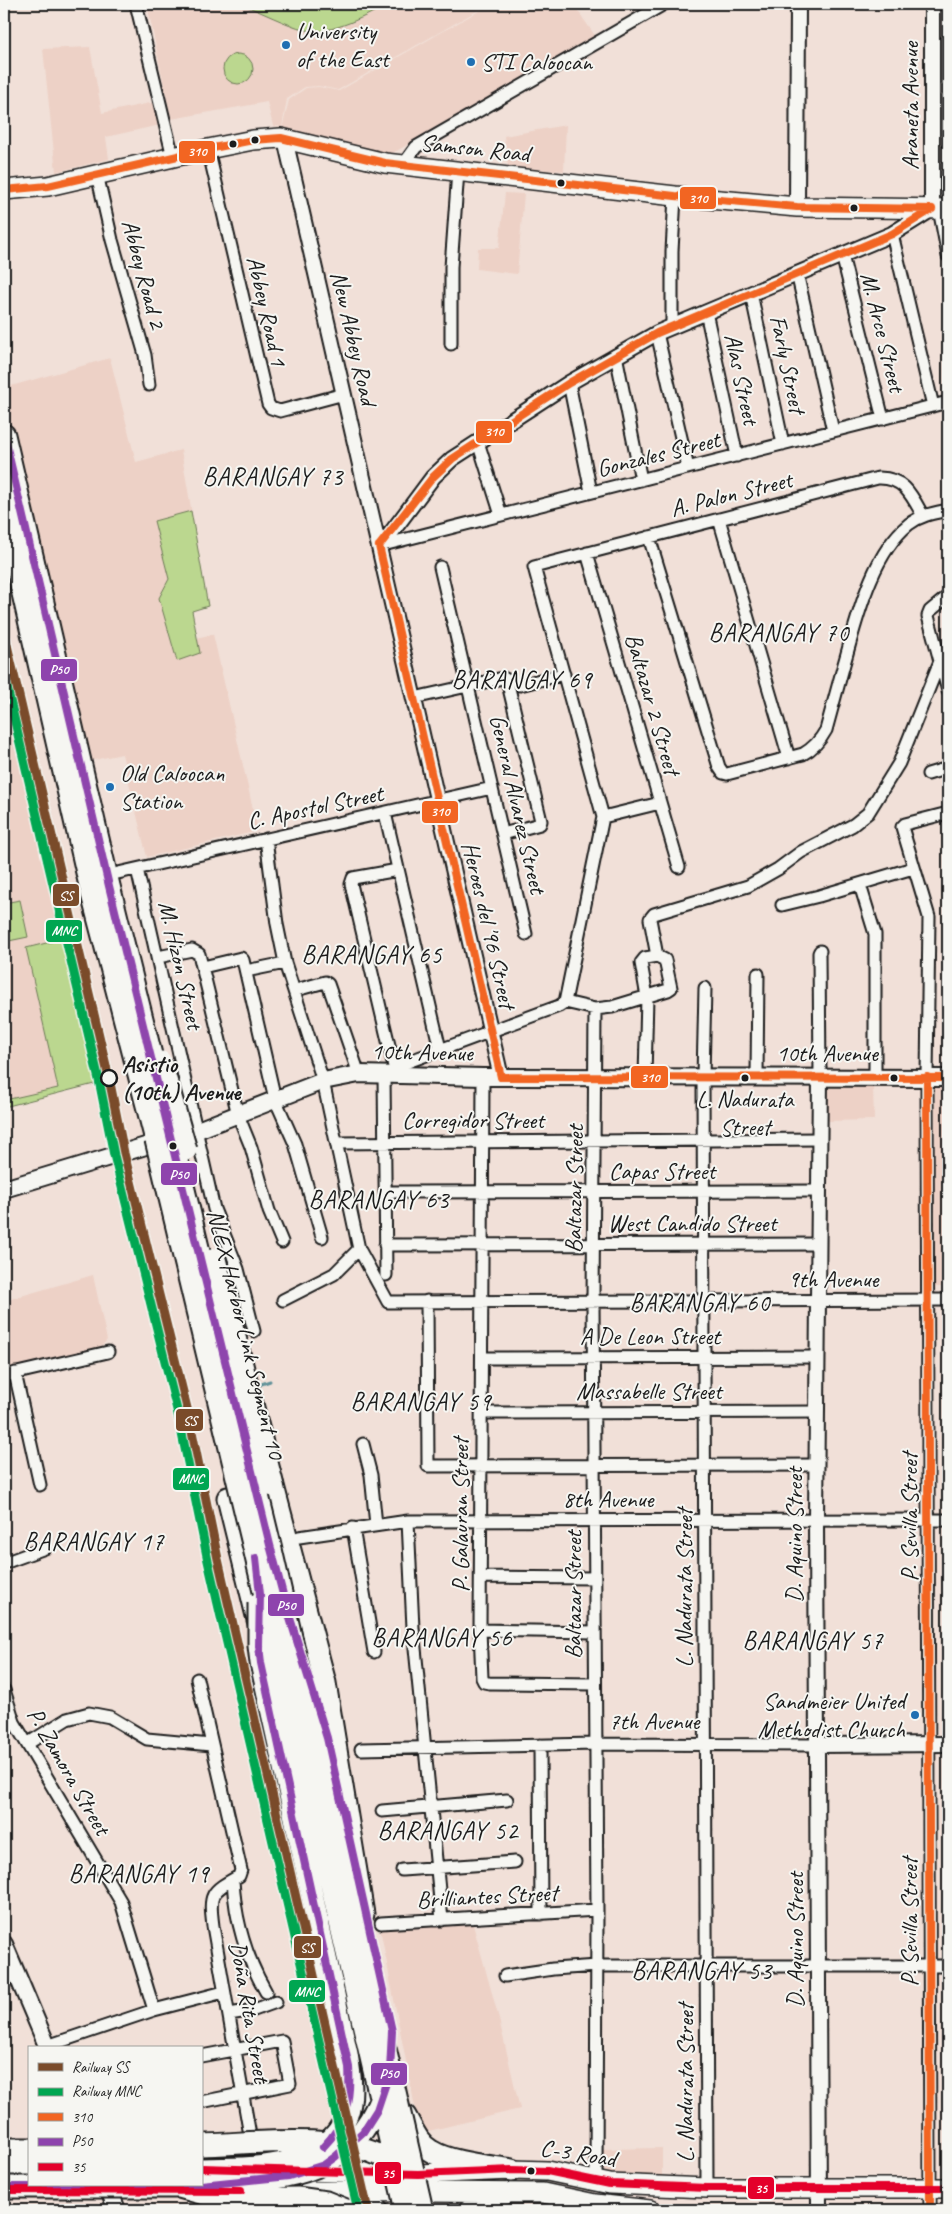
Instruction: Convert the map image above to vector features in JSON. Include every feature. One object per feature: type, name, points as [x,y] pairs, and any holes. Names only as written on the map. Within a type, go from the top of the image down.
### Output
[{"type":"highway","name":"NLEX Harbor Link Segment 10","points":[[4,435],[106,883],[156,1140],[262,1547]]},
{"type":"highway","name":"NLEX Harbor Link Segment 10","points":[[4,511],[106,883]]},
{"type":"highway","points":[[106,883],[138,975],[211,1243],[325,1684],[371,1959],[421,2192]]},
{"type":"highway","points":[[106,883],[168,1252],[398,2192]]},
{"type":"highway","points":[[202,2168],[267,2166],[286,2163],[315,2152],[325,2145],[338,2130],[346,2116],[350,2098],[347,2054],[261,1663],[259,1646],[262,1547]]},
{"type":"highway","points":[[202,2185],[289,2176],[324,2165],[363,2132],[377,2110],[390,2071],[392,2031],[328,1738],[285,1602],[262,1547]]},
{"type":"highway","points":[[262,1547],[398,2192]]},
{"type":"highway","points":[[262,1547],[421,2192]]},
{"type":"highway","points":[[342,1965],[371,1959]]},
{"type":"highway","points":[[256,2169],[292,2166],[315,2160],[334,2150],[350,2134],[360,2116],[369,2074]]},
{"type":"highway","points":[[406,2116],[419,2140],[431,2151],[459,2161],[512,2170]]},
{"type":"highway","points":[[202,2145],[297,2142],[346,2144],[370,2151],[398,2166],[419,2186],[435,2210]]},
{"type":"highway","points":[[4,2149],[28,2149]]},
{"type":"highway","points":[[4,2166],[28,2167]]},
{"type":"highway","points":[[4,2188],[190,2186]]},
{"type":"highway","points":[[179,2187],[211,2196],[249,2199],[297,2198],[326,2202],[346,2210]]},
{"type":"main road","name":"Samson Road","points":[[4,190],[48,186],[253,140],[285,139],[403,165],[675,196],[797,207],[940,209]]},
{"type":"main road","name":"10th Avenue","points":[[4,1190],[195,1131],[238,1116],[275,1099],[323,1081],[359,1074],[483,1077],[757,1076],[948,1078]]},
{"type":"main road","points":[[4,1944],[48,2046]]},
{"type":"main road","name":"C-3 Road","points":[[202,2168],[256,2169],[398,2192]]},
{"type":"main road","name":"C-3 Road","points":[[421,2192],[462,2172],[512,2170],[547,2171],[628,2186],[939,2188]]},
{"type":"main road","points":[[462,2172],[463,2191]]},
{"type":"main road","name":"C-3 Road","points":[[4,2188],[309,2192],[513,2191],[568,2196],[595,2204],[650,2210]]},
{"type":"main road","points":[[108,2188],[117,2210]]},
{"type":"main road","points":[[469,2210],[513,2191]]},
{"type":"main road","points":[[309,2192],[356,2201],[370,2205],[378,2210]]},
{"type":"main road","points":[[398,2192],[400,2210]]},
{"type":"main road","points":[[421,2192],[427,2210]]},
{"type":"street","points":[[136,4],[173,157]]},
{"type":"street","points":[[403,165],[416,147],[664,4]]},
{"type":"street","points":[[797,207],[798,4]]},
{"type":"street","name":"Araneta Avenue","points":[[932,4],[940,209]]},
{"type":"street","name":"New Abbey Road","points":[[285,139],[379,546]]},
{"type":"street","name":"Abbey Road 1","points":[[208,149],[268,404],[271,408],[280,411],[344,394]]},
{"type":"street","points":[[451,344],[451,267],[458,171]]},
{"type":"street","name":"Abbey Road 2","points":[[97,174],[114,250],[145,355],[149,384]]},
{"type":"street","points":[[672,326],[672,251],[675,196]]},
{"type":"street","points":[[379,546],[388,537],[433,477],[452,459],[569,383],[657,333],[892,234],[940,209],[948,256]]},
{"type":"street","points":[[892,234],[933,406]]},
{"type":"street","name":"M. Arce Street","points":[[842,255],[883,419]]},
{"type":"street","points":[[797,273],[834,432]]},
{"type":"street","name":"Farly Street","points":[[751,293],[783,444]]},
{"type":"street","name":"Alas Street","points":[[706,312],[737,456]]},
{"type":"street","points":[[657,333],[688,468]]},
{"type":"street","points":[[616,355],[641,480]]},
{"type":"street","points":[[569,383],[591,492]]},
{"type":"street","name":"Gonzales Street","points":[[379,546],[948,402]]},
{"type":"street","points":[[478,442],[501,515]]},
{"type":"street","name":"A. Palon Street","points":[[564,674],[534,567],[878,478],[889,478],[908,489],[923,516]]},
{"type":"street","points":[[649,537],[719,767],[723,773],[727,774],[738,773],[789,758],[812,749],[826,730],[858,612],[868,585],[896,539],[909,525],[923,516],[948,510]]},
{"type":"street","points":[[719,519],[789,758]]},
{"type":"street","name":"Heroes del '96 Street","points":[[379,546],[501,1077]]},
{"type":"street","name":"Baltazar 2 Street","points":[[587,553],[678,867]]},
{"type":"street","name":"General Alvarez Street","points":[[440,567],[526,934]]},
{"type":"street","points":[[948,596],[930,611],[928,616],[948,691]]},
{"type":"street","points":[[657,956],[650,919],[654,914],[748,886],[778,869],[801,852],[853,825],[868,814],[899,762],[940,661]]},
{"type":"street","points":[[392,1074],[402,1064],[559,1006],[565,1002],[602,813],[564,674],[520,686]]},
{"type":"street","points":[[414,698],[505,679],[540,824],[503,834]]},
{"type":"street","points":[[928,774],[948,768]]},
{"type":"street","name":"C. Apostol Street","points":[[106,883],[137,868],[492,788]]},
{"type":"street","points":[[602,813],[660,803]]},
{"type":"street","points":[[385,813],[440,1049]]},
{"type":"street","name":"P. Sevilla Street","points":[[930,2210],[939,2188],[930,1966],[930,1520],[927,1078],[929,917],[902,827],[905,824],[948,813]]},
{"type":"street","points":[[266,838],[277,924],[285,963],[296,990],[323,1081],[359,1249],[334,1274],[283,1300]]},
{"type":"street","name":"M. Hizon Street","points":[[137,868],[214,1209],[238,1269],[254,1331]]},
{"type":"street","points":[[782,905],[860,885],[913,868]]},
{"type":"street","points":[[386,1275],[386,1142],[392,1074],[351,884],[353,878],[398,870]]},
{"type":"street","points":[[860,885],[874,934],[875,1078]]},
{"type":"street","points":[[158,957],[196,951],[199,954],[238,1116],[251,1147],[267,1204],[282,1242]]},
{"type":"street","name":"D. Aquino Street","points":[[819,2210],[816,1520],[820,951]]},
{"type":"street","points":[[565,1002],[595,1009],[612,1007],[647,997],[671,988],[665,960],[657,956],[645,958],[641,962],[647,997],[645,1077]]},
{"type":"street","points":[[203,967],[240,958],[243,960],[275,1099],[295,1144],[322,1237]]},
{"type":"street","points":[[246,970],[285,963]]},
{"type":"street","points":[[757,1076],[758,974]]},
{"type":"street","points":[[296,990],[325,982],[328,984],[359,1074]]},
{"type":"street","name":"L. Nadurata Street","points":[[705,988],[703,1077],[707,2188]]},
{"type":"street","name":"Baltazar Street","points":[[595,1009],[595,1244],[593,1301],[597,1910],[596,2181]]},
{"type":"street","name":"P. Galauran Street","points":[[483,1077],[481,1676],[484,1682],[595,1684]]},
{"type":"street","name":"Corregidor Street","points":[[337,1142],[819,1139]]},
{"type":"street","name":"Capas Street","points":[[386,1192],[819,1192]]},
{"type":"street","name":"West Candido Street","points":[[385,1245],[819,1244]]},
{"type":"street","name":"9th Avenue","points":[[359,1249],[388,1302],[948,1300]]},
{"type":"street","points":[[427,1302],[427,1465],[429,1467],[817,1465]]},
{"type":"street","points":[[40,1485],[9,1375],[108,1352]]},
{"type":"street","name":"A De Leon Street","points":[[482,1358],[818,1357]]},
{"type":"street","name":"Massabelle Street","points":[[482,1413],[817,1412]]},
{"type":"street","points":[[363,1444],[371,1474],[376,1525]]},
{"type":"street","name":"8th Avenue","points":[[299,1537],[408,1521],[948,1520]]},
{"type":"street","name":"P. Galauran Street","points":[[408,1521],[413,1628],[442,1920]]},
{"type":"street","points":[[353,1528],[374,1652]]},
{"type":"street","points":[[4,1563],[45,1548]]},
{"type":"street","points":[[481,1577],[595,1578]]},
{"type":"street","points":[[480,1630],[595,1632]]},
{"type":"street","points":[[197,1679],[211,1745],[240,1861],[241,1870],[236,1878],[237,1920],[244,1947],[254,1971],[266,1992]]},
{"type":"street","name":"P. Zamora Street","points":[[4,1690],[9,1725],[27,1744],[121,1902],[154,2010]]},
{"type":"street","points":[[27,1744],[67,1719],[89,1713],[110,1717],[147,1740],[211,1745]]},
{"type":"street","name":"7th Avenue","points":[[361,1749],[595,1744],[948,1744]]},
{"type":"street","points":[[540,1745],[541,1914]]},
{"type":"street","points":[[382,1811],[507,1800]]},
{"type":"street","points":[[402,1870],[515,1862]]},
{"type":"street","name":"Doña Rita Street","points":[[236,1878],[215,1892],[210,1903],[256,2169]]},
{"type":"street","name":"Brilliantes Street","points":[[381,1923],[597,1910]]},
{"type":"street","points":[[505,1976],[553,1969],[597,1966],[948,1966]]},
{"type":"street","points":[[51,2046],[154,2010],[224,1992]]},
{"type":"street","points":[[229,2014],[254,2010],[276,2002]]},
{"type":"street","points":[[202,2056],[282,2041],[290,2084],[202,2102]]},
{"type":"shaded area","name":"University of the East","points":[[147,4],[489,4],[338,90],[319,86],[305,87],[287,99],[282,127],[273,126],[267,102],[171,119]]},
{"type":"shaded area","name":"STI Caloocan","points":[[491,4],[573,4],[596,37],[386,157],[282,129],[289,100],[306,88],[319,87],[339,91]]},
{"type":"shaded area","points":[[90,47],[102,113],[155,102],[160,125],[106,137],[109,159],[56,172],[43,49]]},
{"type":"shaded area","points":[[566,125],[564,171],[508,167],[504,136]]},
{"type":"shaded area","points":[[505,193],[524,194],[517,274],[477,269],[478,248],[499,248]]},
{"type":"shaded area","points":[[110,358],[136,462],[181,450],[208,606],[192,611],[196,638],[213,634],[258,831],[147,857],[122,754],[84,762],[34,534],[4,422],[4,388]]},
{"type":"shaded area","points":[[4,646],[93,1029],[88,1030],[98,1083],[4,1107]]},
{"type":"shaded area","points":[[873,1087],[874,1120],[826,1121],[825,1088]]},
{"type":"shaded area","points":[[935,1088],[948,1088],[948,1287],[935,1287]]},
{"type":"shaded area","points":[[93,1275],[107,1340],[96,1352],[4,1372],[4,1301]]},
{"type":"shaded area","points":[[472,1921],[498,2015],[520,2109],[420,2133],[380,1928]]},
{"type":"shaded area","points":[[662,2148],[662,2178],[611,2177],[603,2173],[603,2149]]},
{"type":"green space","points":[[241,4],[390,4],[349,23],[316,31],[290,25]]},
{"type":"green space","points":[[238,54],[248,59],[253,69],[248,79],[238,84],[228,79],[223,69],[228,59]]},
{"type":"green space","points":[[191,511],[208,606],[192,611],[200,653],[177,661],[159,598],[169,579],[154,521]]},
{"type":"green space","points":[[20,900],[28,937],[4,942],[4,903]]},
{"type":"green space","points":[[71,937],[93,1029],[88,1030],[98,1083],[4,1107],[6,1105],[5,1100],[58,1088],[26,948]]},
{"type":"waterway","points":[[256,1386],[270,1381]]},
{"type":"rail line","name":"SS","points":[[4,632],[109,1078],[124,1153],[188,1412],[218,1559],[368,2210]]},
{"type":"rail line","name":"MNC","points":[[4,675],[99,1080],[114,1155],[178,1414],[208,1561],[358,2210]]},
{"type":"transit line","name":"310","points":[[4,190],[48,186],[208,149],[253,140],[281,138],[385,163],[675,196],[797,207],[932,209]]},
{"type":"transit line","name":"310","points":[[379,546],[433,477],[452,459],[569,383],[657,333],[892,234],[932,209]]},
{"type":"transit line","name":"P50","points":[[4,435],[109,886],[270,1545],[285,1602],[327,1738],[392,2031],[390,2071],[377,2110],[363,2132],[335,2157],[324,2165],[289,2176],[202,2185]]},
{"type":"transit line","name":"310","points":[[379,546],[501,1077]]},
{"type":"transit line","name":"310","points":[[501,1077],[948,1078]]},
{"type":"transit line","name":"310","points":[[927,1077],[930,2210]]},
{"type":"transit line","name":"P50","points":[[256,1558],[260,1594],[259,1646],[261,1663],[349,2067],[348,2100],[342,2120],[323,2147]]},
{"type":"transit line","name":"35","points":[[202,2168],[418,2174],[512,2170],[547,2171],[610,2184],[707,2188],[948,2188]]},
{"type":"transit line","name":"P50","points":[[4,2187],[188,2186]]},
{"type":"transit line","name":"35","points":[[4,2190],[241,2191]]},
{"type":"place","name":"University of the East","points":[[286,45]]},
{"type":"place","name":"STI Caloocan","points":[[471,62]]},
{"type":"place","name":"Old Caloocan Station","points":[[110,787]]},
{"type":"place","name":"Asistio (10th) Avenue","points":[[109,1078]]},
{"type":"place","name":"L. Nadurata Street","points":[[745,1078]]},
{"type":"place","name":"Sandmeier United Methodist Church","points":[[915,1715]]},
{"type":"district","name":"BARANGAY 73","points":[[273,476]]},
{"type":"district","name":"BARANGAY 70","points":[[779,632]]},
{"type":"district","name":"BARANGAY 69","points":[[522,679]]},
{"type":"district","name":"BARANGAY 65","points":[[372,954]]},
{"type":"district","name":"BARANGAY 63","points":[[379,1199]]},
{"type":"district","name":"BARANGAY 60","points":[[700,1302]]},
{"type":"district","name":"BARANGAY 59","points":[[421,1401]]},
{"type":"district","name":"BARANGAY 17","points":[[94,1541]]},
{"type":"district","name":"BARANGAY 56","points":[[442,1637]]},
{"type":"district","name":"BARANGAY 57","points":[[813,1640]]},
{"type":"district","name":"BARANGAY 52","points":[[448,1830]]},
{"type":"district","name":"BARANGAY 19","points":[[139,1873]]},
{"type":"district","name":"BARANGAY 53","points":[[702,1970]]}]
